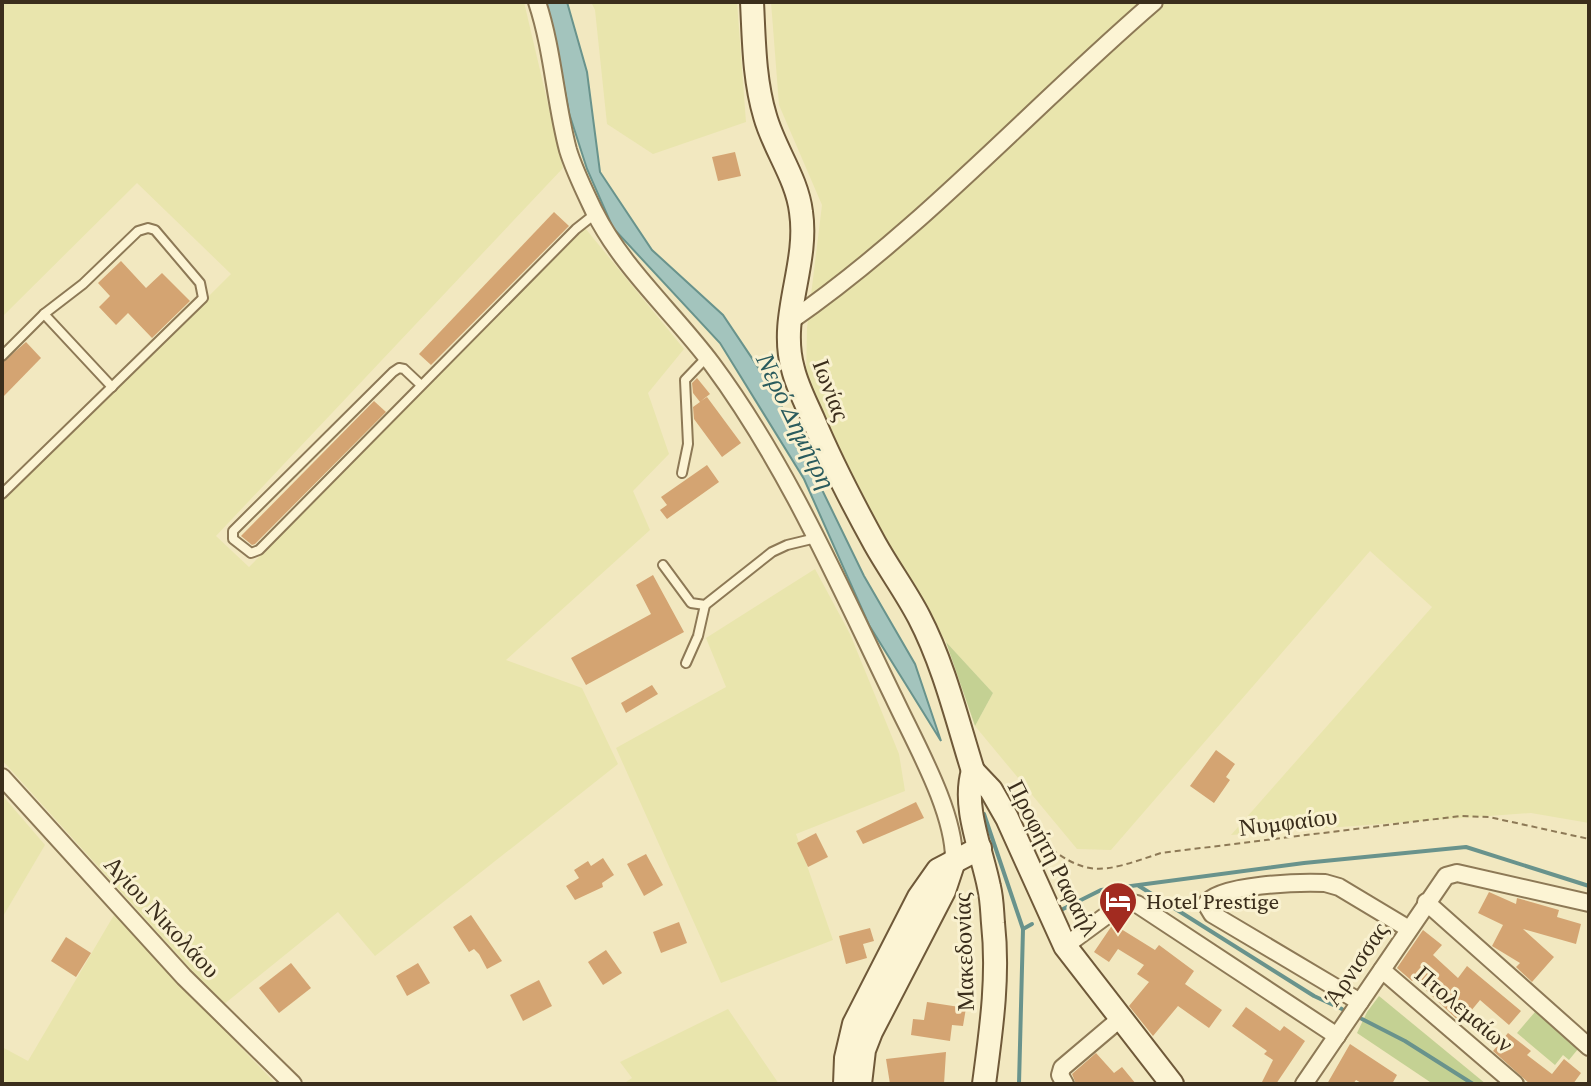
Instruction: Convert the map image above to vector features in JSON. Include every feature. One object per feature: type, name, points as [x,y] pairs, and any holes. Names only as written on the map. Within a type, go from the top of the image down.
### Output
[{"type":"street","points":[[537,2],[569,152],[595,213],[620,252],[707,357],[760,437],[816,538],[919,751],[948,820],[954,861],[944,891],[871,1032],[864,1050],[860,1084]]},
{"type":"street","name":"Ιωνίας","points":[[752,2],[755,73],[765,118],[778,155],[797,191],[801,212],[801,242],[789,322],[789,348],[799,387],[840,477],[937,655],[973,771]]},
{"type":"street","points":[[789,322],[839,285],[936,202],[1154,2]]},
{"type":"street","name":"Μακεδονίας","points":[[973,771],[970,795],[990,890],[995,954],[993,1014],[984,1084]]},
{"type":"street","name":"Προφήτη Ραφαήλ","points":[[973,771],[991,790],[1007,818],[1065,946],[1172,1084]]},
{"type":"street","name":"Αγίου Νικολάου","points":[[2,777],[184,977],[293,1084]]},
{"type":"street","points":[[845,1084],[850,1035],[868,992],[928,883],[938,870],[980,848]]},
{"type":"street","name":"Άρνισσας","points":[[1304,1084],[1446,876],[1451,873],[1589,903]]},
{"type":"street","points":[[1360,1002],[1212,914],[1206,904],[1209,897],[1225,891],[1325,883],[1339,887],[1409,929]]},
{"type":"street","points":[[1065,946],[1118,907],[1127,902],[1137,904],[1337,1036]]},
{"type":"street","points":[[1426,902],[1589,1047]]},
{"type":"street","name":"Πτολεμαίων","points":[[1382,970],[1515,1084]]},
{"type":"street","points":[[1065,1084],[1060,1075],[1062,1068],[1121,1018]]},
{"type":"lane","points":[[421,385],[404,369],[393,372],[233,531],[233,539],[251,553],[259,550],[595,213]]},
{"type":"lane","points":[[2,356],[44,314],[83,284],[138,231],[148,228],[155,230],[200,283],[203,298],[2,494]]},
{"type":"lane","points":[[44,314],[112,387]]},
{"type":"lane","points":[[682,473],[688,444],[685,380],[707,357]]},
{"type":"lane","points":[[686,663],[698,636],[705,605],[772,552],[816,538]]},
{"type":"lane","points":[[663,565],[691,603],[705,605]]},
{"type":"path","name":"Νυμφαίου","points":[[1034,835],[1066,859],[1092,870],[1119,867],[1161,853],[1460,816],[1489,817],[1589,839]]},
{"type":"shaded area","points":[[2,2],[524,2],[563,168],[216,536],[249,567],[585,228],[684,349],[648,393],[669,454],[633,491],[650,530],[506,660],[582,688],[618,764],[375,956],[338,912],[223,1005],[2,760],[2,502],[231,274],[137,183],[2,317]]},
{"type":"shaded area","points":[[591,2],[737,2],[746,122],[653,154],[607,124],[595,10]]},
{"type":"shaded area","points":[[771,2],[1589,2],[1589,823],[1531,813],[1231,835],[1432,607],[1370,551],[1111,850],[1077,849],[975,726],[993,693],[946,642],[868,513],[806,377],[807,328],[822,205],[779,105]]},
{"type":"shaded area","points":[[815,569],[850,634],[899,754],[905,791],[796,834],[833,940],[721,983],[616,748],[726,687],[706,638]]},
{"type":"shaded area","points":[[2,795],[45,845],[2,918]]},
{"type":"shaded area","points":[[114,915],[276,1084],[2,1084],[2,1047],[28,1061]]},
{"type":"shaded area","points":[[728,1009],[779,1084],[623,1084],[632,1078],[620,1062]]},
{"type":"green space","points":[[946,642],[993,693],[975,726]]},
{"type":"green space","points":[[1379,996],[1486,1084],[1433,1084],[1357,1033]]},
{"type":"green space","points":[[1535,1012],[1578,1049],[1569,1060],[1563,1055],[1555,1065],[1517,1033]]},
{"type":"water","points":[[546,2],[567,2],[587,72],[600,172],[652,250],[723,315],[774,391],[864,576],[915,664],[941,741],[869,625],[804,479],[720,343],[613,228],[587,169],[569,113]]},
{"type":"building","points":[[735,152],[741,176],[718,181],[712,157]]},
{"type":"building","points":[[554,212],[569,226],[431,365],[419,354]]},
{"type":"building","points":[[121,261],[146,288],[162,273],[190,301],[152,338],[128,313],[116,325],[99,307],[110,296],[98,283]]},
{"type":"building","points":[[26,342],[41,358],[2,398],[2,363]]},
{"type":"building","points":[[697,378],[710,394],[701,401],[707,397],[741,443],[722,457],[694,419],[693,407],[700,402],[693,393],[692,383]]},
{"type":"building","points":[[374,401],[386,412],[255,544],[241,536]]},
{"type":"building","points":[[707,465],[719,482],[667,519],[660,510],[667,505],[661,497]]},
{"type":"building","points":[[653,575],[684,632],[586,685],[571,658],[651,614],[636,585]]},
{"type":"building","points":[[652,685],[658,694],[626,713],[621,703]]},
{"type":"building","points":[[1216,750],[1235,764],[1226,777],[1230,780],[1214,803],[1190,786]]},
{"type":"building","points":[[916,802],[924,818],[863,844],[856,831]]},
{"type":"building","points":[[816,833],[828,857],[808,867],[797,843]]},
{"type":"building","points":[[646,854],[663,885],[644,896],[627,864]]},
{"type":"building","points":[[603,858],[614,875],[602,883],[603,887],[575,900],[566,886],[579,878],[574,870],[588,861],[591,866]]},
{"type":"building","points":[[1489,892],[1516,904],[1517,898],[1559,910],[1557,917],[1581,924],[1576,944],[1523,929],[1554,957],[1532,982],[1516,967],[1520,963],[1492,946],[1503,925],[1478,913]]},
{"type":"building","points":[[471,915],[502,961],[487,969],[474,949],[469,952],[453,927]]},
{"type":"building","points":[[679,922],[687,943],[661,953],[653,932]]},
{"type":"building","points":[[1113,924],[1155,950],[1159,945],[1194,971],[1185,984],[1222,1010],[1209,1028],[1178,1006],[1153,1036],[1129,1006],[1149,982],[1137,974],[1144,965],[1118,949],[1109,962],[1094,952]]},
{"type":"building","points":[[870,928],[874,941],[863,944],[867,958],[846,964],[839,936]]},
{"type":"building","points":[[1423,930],[1442,945],[1433,955],[1458,978],[1467,966],[1521,1011],[1509,1025],[1480,1000],[1461,1023],[1414,979],[1412,981],[1397,968]]},
{"type":"building","points":[[66,937],[91,953],[76,977],[51,961]]},
{"type":"building","points":[[606,950],[622,973],[603,985],[588,962]]},
{"type":"building","points":[[291,963],[311,988],[279,1013],[259,988]]},
{"type":"building","points":[[418,963],[430,983],[407,996],[396,976]]},
{"type":"building","points":[[539,980],[552,1006],[523,1021],[510,995]]},
{"type":"building","points":[[927,1002],[966,1008],[963,1026],[952,1025],[950,1041],[911,1035],[913,1019],[924,1020]]},
{"type":"building","points":[[1246,1007],[1280,1031],[1284,1026],[1305,1041],[1276,1084],[1261,1084],[1273,1060],[1264,1054],[1267,1051],[1232,1026]]},
{"type":"building","points":[[1508,1033],[1531,1051],[1527,1055],[1552,1074],[1564,1059],[1581,1073],[1573,1084],[1530,1084],[1493,1051]]},
{"type":"building","points":[[1350,1044],[1397,1075],[1392,1084],[1363,1084],[1356,1080],[1353,1084],[1327,1084]]},
{"type":"building","points":[[946,1052],[944,1084],[890,1084],[886,1059]]},
{"type":"building","points":[[1096,1053],[1114,1073],[1122,1067],[1136,1084],[1076,1084],[1072,1074]]},
{"type":"waterway","name":"Νερό Δημήτρη","points":[[984,814],[1023,929],[1019,1084]]},
{"type":"waterway","points":[[1057,912],[1101,890],[1304,863],[1466,847],[1589,886]]},
{"type":"waterway","points":[[1139,886],[1314,996],[1342,1009]]},
{"type":"waterway","points":[[1023,929],[1032,924]]},
{"type":"waterway","points":[[1362,1019],[1405,1041],[1473,1084]]},
{"type":"place","name":"Hotel Prestige","points":[[1118,935]]}]
